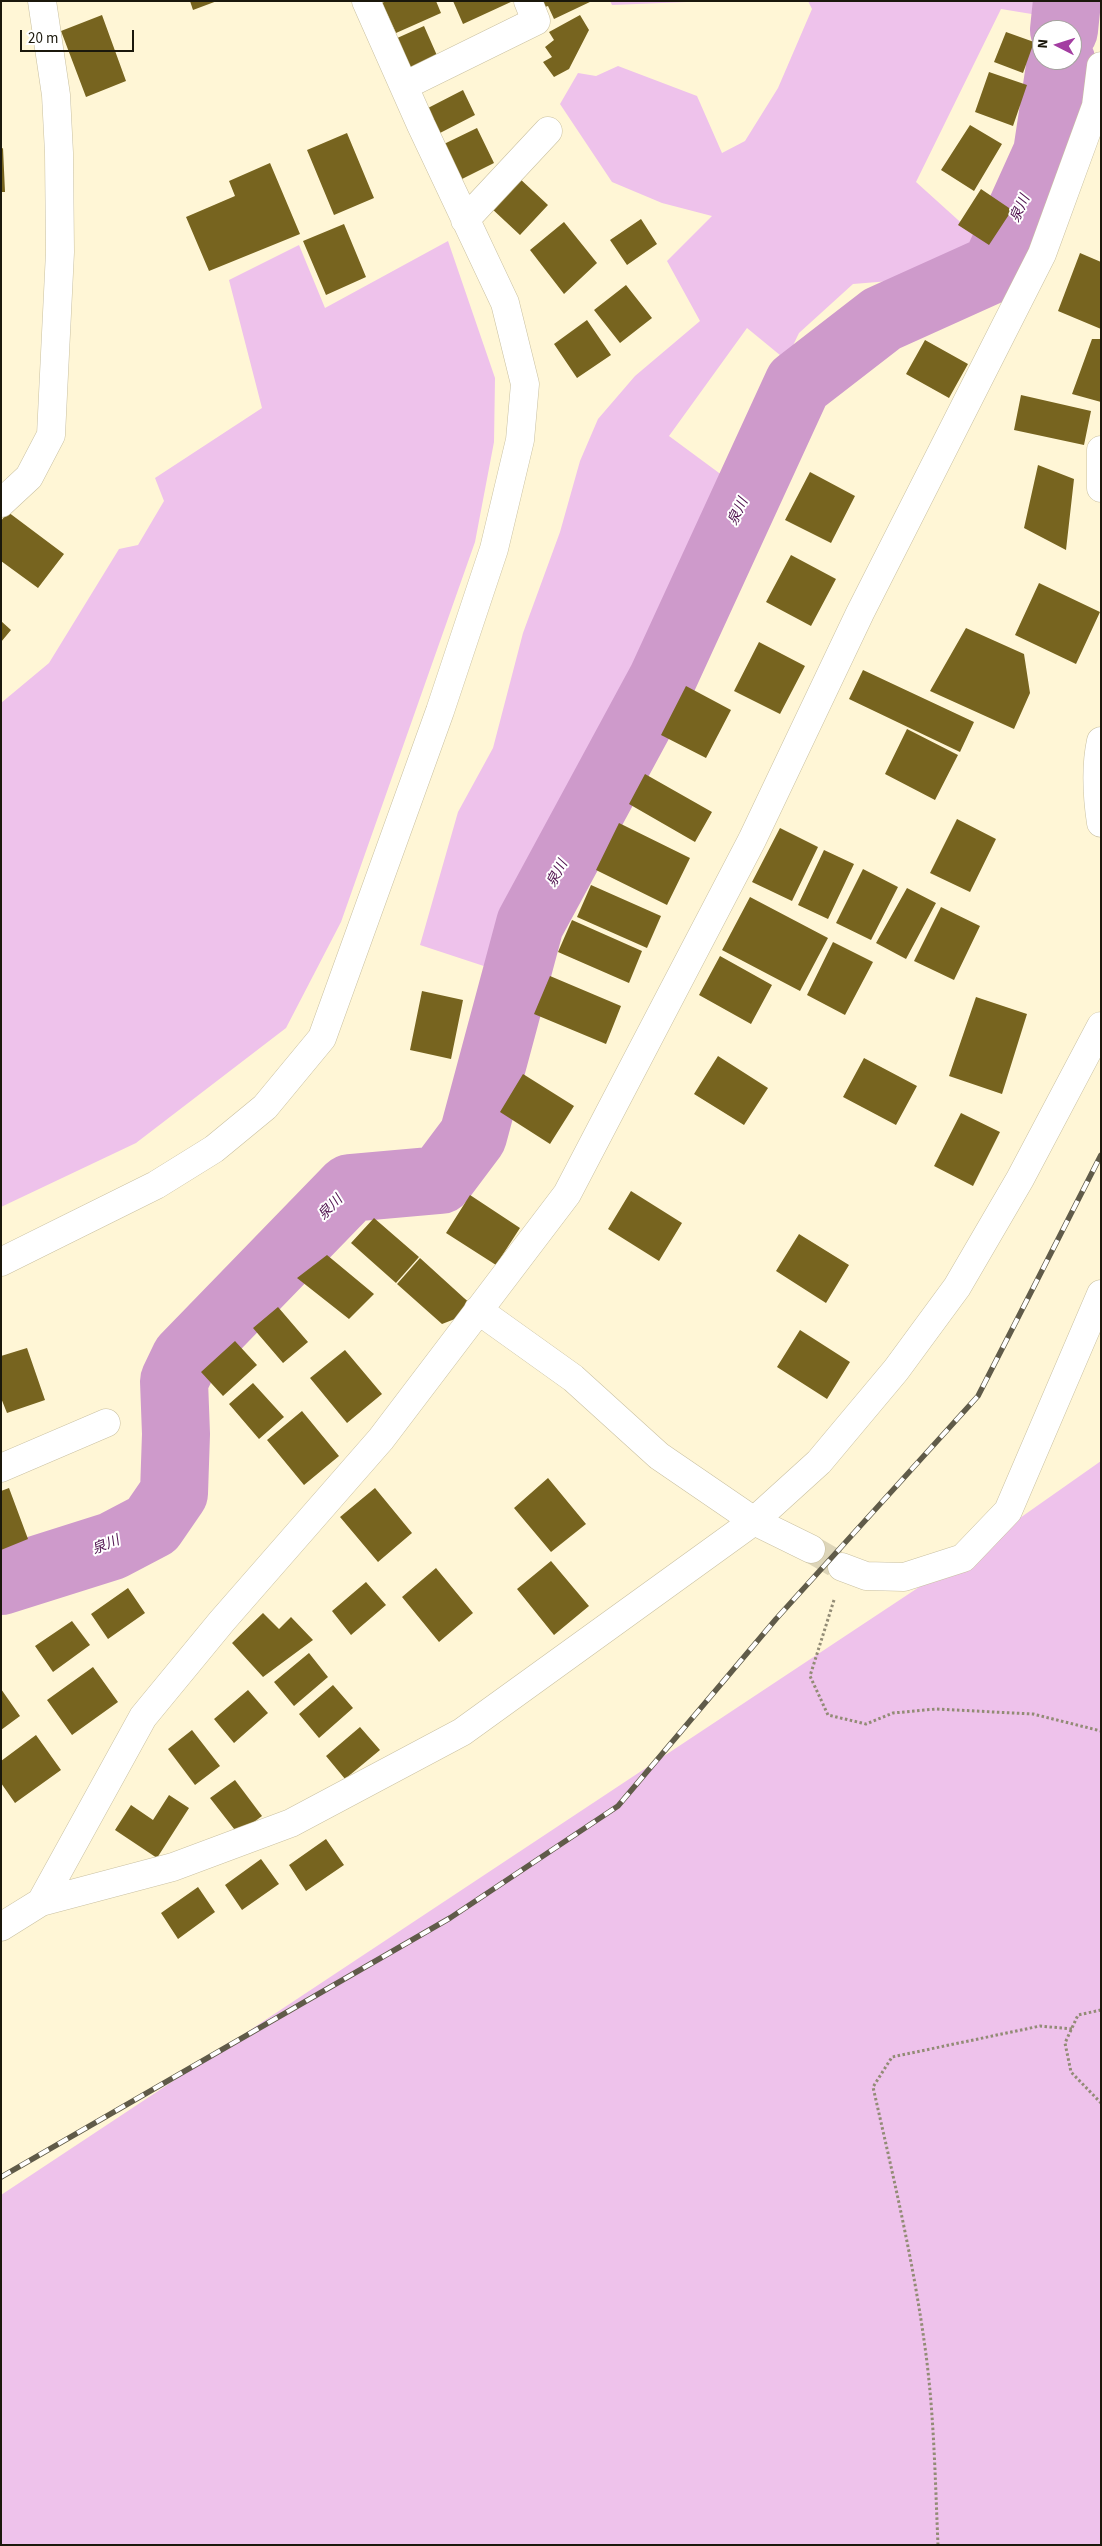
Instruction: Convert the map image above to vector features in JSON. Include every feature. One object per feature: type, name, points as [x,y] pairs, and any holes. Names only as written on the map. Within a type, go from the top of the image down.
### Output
[{"type":"street","points":[[1,503],[29,477],[51,435],[60,252],[60,153],[56,95],[42,1]]},
{"type":"street","points":[[1,1262],[156,1185],[214,1149],[265,1107],[322,1038],[437,720],[491,558],[520,440],[525,384],[505,303],[465,220],[366,1]]},
{"type":"street","points":[[404,86],[536,21],[528,1]]},
{"type":"street","points":[[41,1902],[143,1717],[229,1614],[381,1439],[567,1194],[752,840],[860,613],[1042,254],[1096,106],[1101,66]]},
{"type":"street","points":[[465,220],[548,131]]},
{"type":"street","points":[[1101,450],[1101,488]]},
{"type":"street","points":[[1101,742],[1098,756],[1097,783],[1101,823]]},
{"type":"street","points":[[1,1926],[41,1902],[173,1867],[291,1824],[445,1742],[586,1644],[754,1521],[819,1462],[896,1370],[957,1287],[1020,1179],[1101,1026]]},
{"type":"street","points":[[843,1568],[866,1576],[904,1576],[963,1558],[1008,1511],[1101,1294]]},
{"type":"street","points":[[478,1310],[573,1378],[658,1456],[754,1521],[811,1549]]},
{"type":"street","points":[[1,1468],[106,1423]]},
{"type":"path","points":[[843,1568],[810,1676],[828,1715],[866,1724],[893,1713],[936,1709],[1033,1714],[1101,1731]]},
{"type":"path","points":[[1101,2010],[1078,2015],[1065,2043],[1071,2072],[1101,2103]]},
{"type":"path","points":[[938,2545],[934,2428],[924,2341],[907,2238],[873,2087],[892,2057],[1040,2026],[1072,2029]]},
{"type":"shaded area","points":[[610,1],[712,1],[612,5]]},
{"type":"shaded area","points":[[808,1],[1052,1],[1050,17],[1001,9],[916,182],[978,238],[927,278],[853,284],[799,333],[786,360],[747,328],[669,436],[734,484],[606,750],[543,871],[522,905],[502,972],[420,945],[458,812],[493,748],[523,633],[560,532],[580,461],[598,419],[635,376],[700,321],[667,261],[712,216],[662,203],[612,182],[560,104],[578,73],[596,76],[618,66],[697,96],[722,153],[745,141],[778,88],[812,9]]},
{"type":"shaded area","points":[[448,241],[495,378],[494,442],[475,542],[341,922],[286,1028],[136,1143],[1,1207],[1,703],[49,663],[119,549],[138,545],[164,501],[155,478],[262,408],[229,280],[299,245],[325,308]]},
{"type":"shaded area","points":[[1101,1461],[1101,2545],[1,2545],[1,2195],[963,1558]]},
{"type":"building","points":[[190,1],[217,1],[193,10]]},
{"type":"building","points":[[386,1],[436,1],[441,13],[396,33],[382,3]]},
{"type":"building","points":[[453,1],[513,1],[463,24]]},
{"type":"building","points":[[535,1],[592,1],[554,19],[548,6],[539,9]]},
{"type":"building","points":[[102,15],[126,81],[86,97],[61,31]]},
{"type":"building","points":[[580,15],[589,30],[569,69],[554,77],[543,62],[552,57],[545,47],[554,40],[549,32]]},
{"type":"building","points":[[424,26],[439,60],[417,70],[407,66],[395,39]]},
{"type":"building","points":[[1006,32],[1032,41],[1032,48],[1023,73],[994,62]]},
{"type":"building","points":[[989,72],[1027,85],[1013,126],[975,112]]},
{"type":"building","points":[[463,90],[475,115],[440,133],[428,108]]},
{"type":"building","points":[[970,125],[1002,144],[974,191],[941,170]]},
{"type":"building","points":[[477,128],[494,163],[462,179],[444,144]]},
{"type":"building","points":[[347,133],[374,198],[334,215],[307,150]]},
{"type":"building","points":[[3,148],[5,192],[1,192],[1,149]]},
{"type":"building","points":[[270,163],[300,234],[209,271],[186,217],[235,196],[229,181]]},
{"type":"building","points":[[518,177],[548,205],[520,235],[490,207]]},
{"type":"building","points":[[981,189],[1012,210],[989,245],[958,225]]},
{"type":"building","points":[[641,219],[657,244],[627,265],[610,240]]},
{"type":"building","points":[[564,222],[597,263],[564,294],[530,250]]},
{"type":"building","points":[[344,224],[366,277],[326,295],[303,241]]},
{"type":"building","points":[[1080,253],[1101,262],[1101,329],[1058,311]]},
{"type":"building","points":[[626,285],[652,318],[620,343],[594,310]]},
{"type":"building","points":[[587,320],[611,355],[577,378],[554,344]]},
{"type":"building","points":[[1092,339],[1101,339],[1101,402],[1072,394]]},
{"type":"building","points":[[925,340],[968,364],[949,398],[906,374]]},
{"type":"building","points":[[1021,395],[1091,411],[1084,445],[1014,430]]},
{"type":"building","points":[[1038,465],[1074,479],[1066,550],[1024,528]]},
{"type":"building","points":[[810,472],[855,496],[831,543],[785,520]]},
{"type":"building","points":[[8,512],[64,554],[38,588],[1,561],[1,521]]},
{"type":"building","points":[[791,555],[836,579],[811,626],[766,602]]},
{"type":"building","points":[[1039,583],[1100,612],[1076,664],[1015,635]]},
{"type":"building","points":[[1,621],[11,630],[1,642]]},
{"type":"building","points":[[966,628],[1024,654],[1030,693],[1014,729],[930,691]]},
{"type":"building","points":[[759,642],[805,666],[780,714],[734,691]]},
{"type":"building","points":[[863,670],[974,722],[960,752],[849,699]]},
{"type":"building","points":[[686,686],[731,710],[706,758],[661,735]]},
{"type":"building","points":[[907,729],[958,755],[935,800],[885,774]]},
{"type":"building","points":[[645,774],[712,812],[695,842],[629,804]]},
{"type":"building","points":[[957,819],[996,839],[970,892],[930,873]]},
{"type":"building","points":[[619,823],[690,858],[667,905],[596,870]]},
{"type":"building","points":[[780,828],[818,847],[792,901],[752,882]]},
{"type":"building","points":[[824,850],[854,864],[828,919],[798,905]]},
{"type":"building","points":[[863,869],[898,887],[871,940],[836,923]]},
{"type":"building","points":[[591,885],[661,916],[647,948],[577,917]]},
{"type":"building","points":[[907,888],[936,903],[906,959],[876,943]]},
{"type":"building","points":[[750,897],[828,938],[800,991],[722,950]]},
{"type":"building","points":[[941,907],[980,926],[954,980],[914,961]]},
{"type":"building","points":[[572,920],[642,951],[629,983],[558,952]]},
{"type":"building","points":[[833,942],[873,962],[845,1015],[807,995]]},
{"type":"building","points":[[720,956],[772,985],[751,1024],[699,995]]},
{"type":"building","points":[[550,976],[621,1006],[606,1044],[534,1014]]},
{"type":"building","points":[[422,991],[463,1000],[451,1059],[410,1050]]},
{"type":"building","points":[[976,997],[1027,1014],[1002,1094],[949,1076]]},
{"type":"building","points":[[718,1056],[768,1088],[744,1125],[694,1094]]},
{"type":"building","points":[[864,1058],[917,1086],[896,1125],[843,1097]]},
{"type":"building","points":[[523,1074],[574,1106],[550,1144],[500,1112]]},
{"type":"building","points":[[961,1113],[1000,1132],[973,1186],[934,1166]]},
{"type":"building","points":[[631,1191],[682,1223],[659,1261],[608,1229]]},
{"type":"building","points":[[470,1195],[520,1228],[496,1265],[446,1233]]},
{"type":"building","points":[[374,1218],[419,1257],[396,1283],[351,1243]]},
{"type":"building","points":[[799,1234],[849,1265],[826,1303],[776,1271]]},
{"type":"building","points":[[327,1255],[374,1294],[349,1319],[297,1278]]},
{"type":"building","points":[[420,1258],[478,1310],[442,1324],[397,1284]]},
{"type":"building","points":[[278,1307],[308,1342],[283,1363],[253,1328]]},
{"type":"building","points":[[800,1330],[850,1362],[827,1399],[777,1367]]},
{"type":"building","points":[[235,1341],[257,1365],[223,1396],[201,1372]]},
{"type":"building","points":[[27,1348],[45,1400],[7,1413],[1,1398],[1,1356]]},
{"type":"building","points":[[345,1350],[382,1394],[347,1423],[310,1378]]},
{"type":"building","points":[[253,1383],[284,1417],[259,1439],[229,1404]]},
{"type":"building","points":[[302,1411],[339,1456],[304,1485],[267,1440]]},
{"type":"building","points":[[548,1478],[586,1524],[551,1552],[514,1508]]},
{"type":"building","points":[[9,1488],[28,1539],[1,1550],[1,1491]]},
{"type":"building","points":[[375,1488],[412,1533],[378,1562],[340,1517]]},
{"type":"building","points":[[551,1561],[589,1606],[554,1635],[517,1589]]},
{"type":"building","points":[[436,1568],[473,1613],[439,1642],[402,1597]]},
{"type":"building","points":[[366,1582],[386,1605],[351,1635],[332,1611]]},
{"type":"building","points":[[128,1588],[145,1613],[108,1639],[91,1614]]},
{"type":"building","points":[[263,1613],[279,1629],[291,1617],[313,1640],[263,1677],[232,1643]]},
{"type":"building","points":[[72,1621],[90,1645],[53,1672],[35,1646]]},
{"type":"building","points":[[309,1653],[328,1677],[294,1706],[274,1682]]},
{"type":"building","points":[[93,1667],[118,1702],[72,1735],[47,1700]]},
{"type":"building","points":[[333,1685],[353,1708],[319,1738],[299,1714]]},
{"type":"building","points":[[1,1689],[20,1716],[1,1730]]},
{"type":"building","points":[[248,1690],[268,1713],[234,1743],[214,1719]]},
{"type":"building","points":[[360,1727],[380,1750],[345,1779],[326,1756]]},
{"type":"building","points":[[192,1730],[220,1766],[195,1785],[168,1749]]},
{"type":"building","points":[[36,1735],[61,1770],[15,1803],[1,1783],[1,1761]]},
{"type":"building","points":[[235,1780],[262,1816],[238,1834],[210,1798]]},
{"type":"building","points":[[169,1795],[189,1808],[157,1858],[115,1830],[131,1805],[153,1820]]},
{"type":"building","points":[[326,1839],[344,1865],[306,1891],[289,1865]]},
{"type":"building","points":[[261,1859],[279,1884],[242,1910],[225,1885]]},
{"type":"building","points":[[198,1887],[215,1912],[178,1939],[161,1913]]},
{"type":"waterway","name":"泉川","points":[[1065,20],[1067,1]]},
{"type":"waterway","name":"泉川","points":[[1,1581],[112,1546],[152,1525],[174,1493],[176,1434],[174,1381],[185,1358],[350,1188],[440,1180],[473,1136],[530,924],[662,680],[798,384],[882,319],[995,268],[1047,153],[1059,70]]},
{"type":"tunnel","points":[[811,1549],[842,1567]]},
{"type":"railway","points":[[1,2177],[450,1918],[618,1806],[776,1619],[978,1396],[1101,1155]]}]
